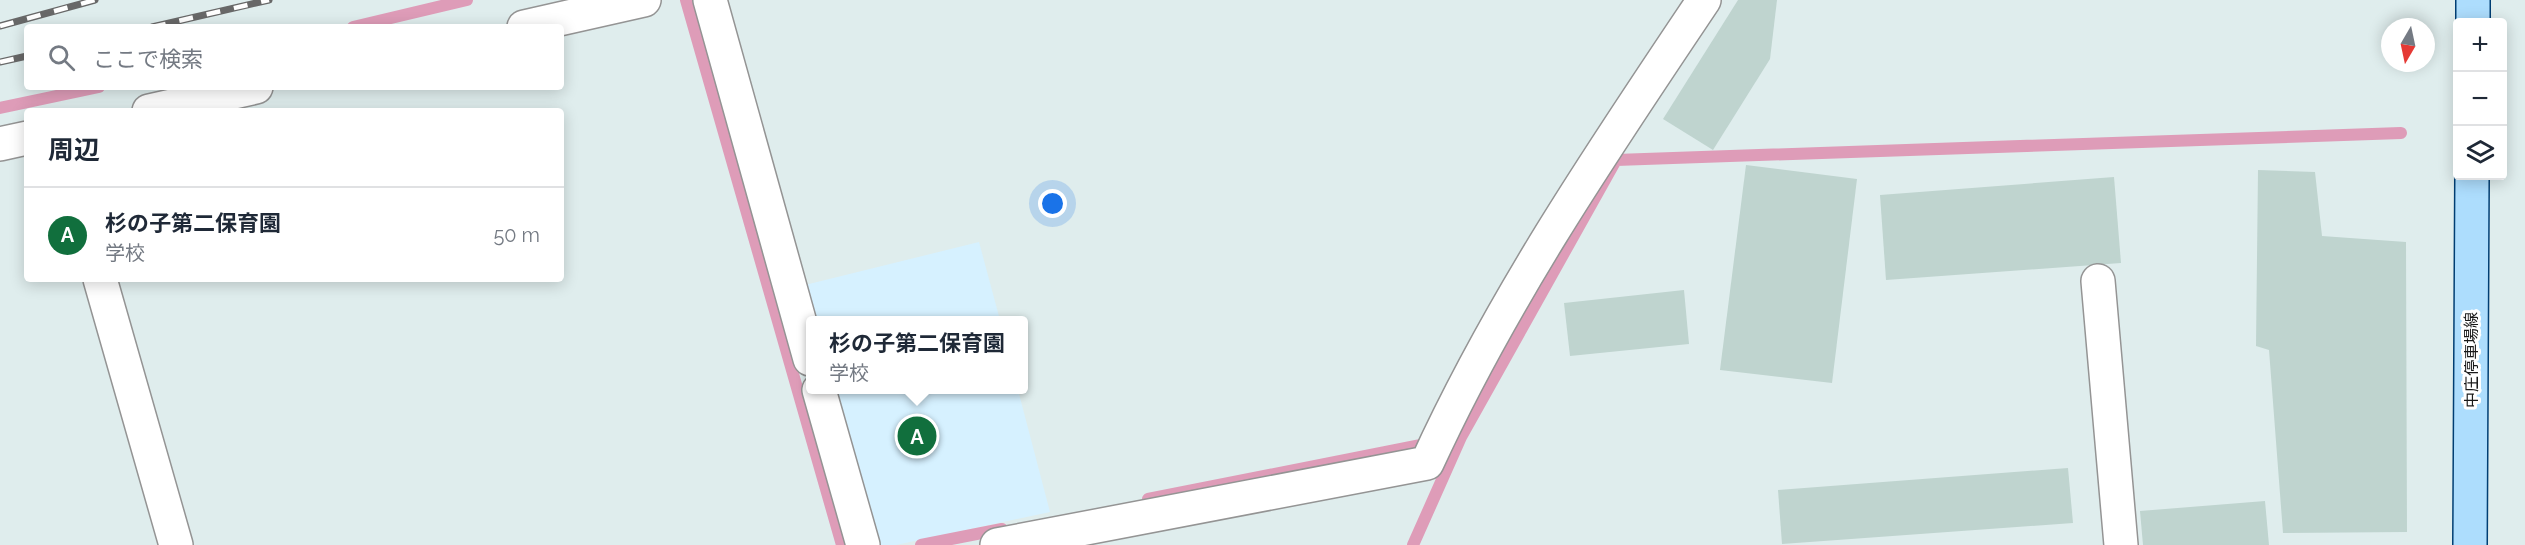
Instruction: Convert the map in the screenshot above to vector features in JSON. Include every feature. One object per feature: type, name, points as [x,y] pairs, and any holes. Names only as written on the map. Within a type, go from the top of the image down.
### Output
[{"type":"main road","points":[[2473,18],[2474,0]]},
{"type":"main road","name":"中庄停車場線","points":[[2470,545],[2472,180]]},
{"type":"street","points":[[537,24],[644,0]]},
{"type":"street","points":[[710,0],[806,345]]},
{"type":"street","points":[[997,545],[1427,463],[1520,287],[1596,161],[1704,0]]},
{"type":"street","points":[[162,108],[243,90]]},
{"type":"street","points":[[0,144],[24,139]]},
{"type":"street","points":[[2097,281],[2121,545]]},
{"type":"street","points":[[101,282],[176,545]]},
{"type":"street","points":[[820,394],[863,545]]},
{"type":"shaded area","points":[[979,242],[999,316],[814,316],[805,285]]},
{"type":"shaded area","points":[[835,394],[1019,394],[1050,512],[896,545],[878,545]]},
{"type":"building","points":[[1738,0],[1777,0],[1770,59],[1713,150],[1663,119]]},
{"type":"building","points":[[1746,165],[1857,179],[1832,383],[1720,370]]},
{"type":"building","points":[[2258,170],[2315,172],[2322,236],[2406,242],[2407,532],[2283,533],[2269,350],[2256,346]]},
{"type":"building","points":[[2114,177],[2121,263],[1886,280],[1880,195]]},
{"type":"building","points":[[1684,290],[1689,344],[1570,356],[1564,303]]},
{"type":"building","points":[[2068,468],[2073,523],[1782,544],[1778,490]]},
{"type":"building","points":[[2265,501],[2269,545],[2143,545],[2140,511]]},
{"type":"waterway","points":[[366,24],[467,0]]},
{"type":"waterway","points":[[686,0],[842,545]]},
{"type":"waterway","points":[[0,108],[85,90]]},
{"type":"waterway","points":[[1413,545],[1461,437],[1616,160],[2401,133]]},
{"type":"waterway","points":[[1148,499],[1431,443]]},
{"type":"waterway","points":[[921,545],[1002,529]]},
{"type":"railway","points":[[0,26],[95,0]]},
{"type":"railway","points":[[165,24],[269,0]]},
{"type":"railway","points":[[0,62],[24,57]]},
{"type":"place","name":"杉の子第二保育園","points":[[917,436]]}]
